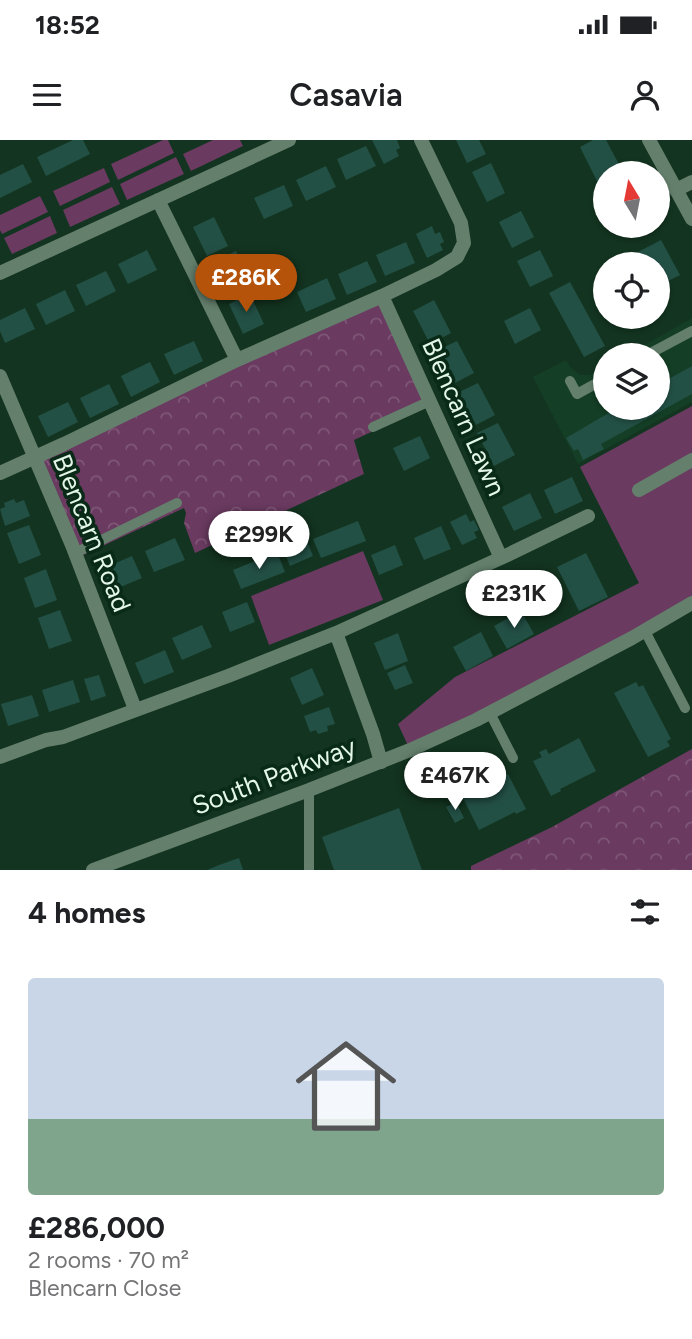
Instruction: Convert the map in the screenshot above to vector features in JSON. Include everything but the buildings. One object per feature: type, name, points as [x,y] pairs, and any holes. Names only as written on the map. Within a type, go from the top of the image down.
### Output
[{"type":"street","points":[[0,273],[289,140]]},
{"type":"street","points":[[0,473],[237,360],[382,296],[457,257],[464,243],[461,223],[421,140]]},
{"type":"street","points":[[649,140],[692,219]]},
{"type":"street","points":[[676,190],[692,181]]},
{"type":"street","points":[[158,200],[237,360]]},
{"type":"street","name":"Blencarn Lawn","points":[[382,296],[501,558]]},
{"type":"street","name":"Blencarn Road","points":[[0,376],[75,552],[135,709]]},
{"type":"street","points":[[639,490],[692,460]]},
{"type":"street","points":[[0,757],[46,740],[63,737],[336,633],[588,516]]},
{"type":"street","name":"South Parkway","points":[[93,870],[309,790],[421,745],[490,713],[645,631],[692,603]]},
{"type":"street","points":[[336,633],[381,762]]},
{"type":"lane","points":[[670,343],[692,331]]},
{"type":"lane","points":[[570,381],[577,394],[593,385]]},
{"type":"lane","points":[[373,427],[430,401]]},
{"type":"lane","points":[[75,552],[177,503]]},
{"type":"lane","points":[[645,631],[685,708]]},
{"type":"lane","points":[[490,713],[513,758]]},
{"type":"lane","points":[[309,790],[309,870]]},
{"type":"shaded area","points":[[692,318],[692,402],[670,414],[670,343],[648,343]]},
{"type":"shaded area","points":[[566,360],[580,375],[593,374],[593,420],[659,420],[578,464],[533,377]]},
{"type":"green space","points":[[168,140],[174,153],[118,180],[111,164]]},
{"type":"green space","points":[[213,140],[240,140],[243,146],[191,171],[183,154]]},
{"type":"green space","points":[[176,157],[184,174],[127,200],[120,184]]},
{"type":"green space","points":[[104,168],[110,182],[60,206],[53,191]]},
{"type":"green space","points":[[112,187],[120,204],[70,227],[63,210]]},
{"type":"green space","points":[[40,196],[48,212],[2,234],[0,215]]},
{"type":"green space","points":[[50,216],[57,233],[12,254],[4,238]]},
{"type":"green space","points":[[382,296],[432,404],[354,440],[364,474],[195,553],[184,523],[184,508],[77,558],[35,457]]},
{"type":"green space","points":[[692,406],[692,603],[410,750],[398,724],[455,677],[639,583],[580,467]]},
{"type":"green space","points":[[363,551],[383,600],[269,645],[251,596]]},
{"type":"green space","points":[[692,749],[692,870],[471,870],[471,866],[552,827]]}]
